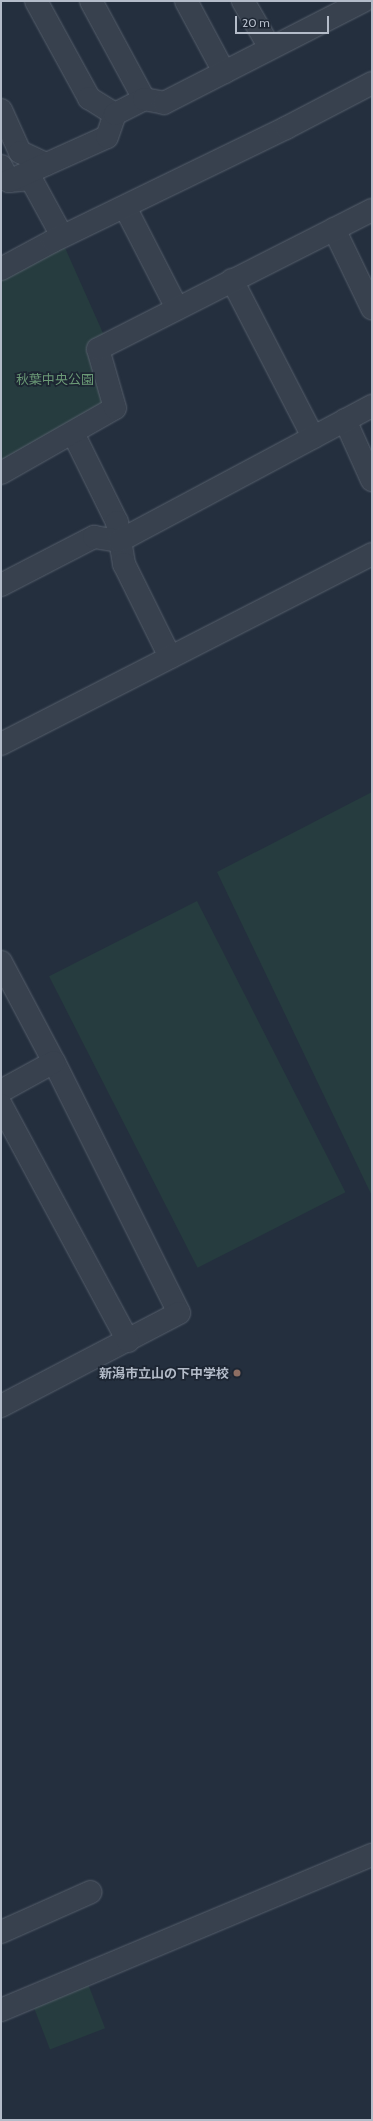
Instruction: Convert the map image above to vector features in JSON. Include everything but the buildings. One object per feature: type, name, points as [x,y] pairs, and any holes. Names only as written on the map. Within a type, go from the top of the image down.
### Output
[{"type":"street","points":[[36,1],[89,98],[115,114]]},
{"type":"street","points":[[91,1],[144,99]]},
{"type":"street","points":[[186,1],[224,72]]},
{"type":"street","points":[[243,1],[270,48]]},
{"type":"street","points":[[5,173],[46,164],[107,137],[115,114],[144,99],[164,103],[363,1]]},
{"type":"street","points":[[1,269],[62,236],[125,207],[372,83]]},
{"type":"street","points":[[1,110],[20,152],[46,164]]},
{"type":"street","points":[[5,173],[31,179],[62,236]]},
{"type":"street","points":[[125,207],[177,308]]},
{"type":"street","points":[[1,472],[73,433],[115,408],[98,348],[372,210]]},
{"type":"street","points":[[334,229],[372,308]]},
{"type":"street","points":[[232,280],[313,437]]},
{"type":"street","points":[[1,585],[94,537],[119,541],[372,406]]},
{"type":"street","points":[[345,420],[372,480]]},
{"type":"street","points":[[73,433],[117,522],[124,564],[170,657]]},
{"type":"street","points":[[1,744],[372,554]]},
{"type":"street","points":[[1,962],[54,1062],[179,1313],[128,1341],[1,1406]]},
{"type":"street","points":[[1,1092],[54,1062]]},
{"type":"street","points":[[2,1111],[128,1341]]},
{"type":"street","points":[[1,2010],[372,1855]]},
{"type":"street","points":[[1,1932],[92,1892]]},
{"type":"green space","name":"秋葉中央公園","points":[[62,241],[111,351],[118,406],[1,469],[1,275]]},
{"type":"green space","points":[[372,792],[372,1196],[217,872]]},
{"type":"green space","points":[[197,901],[345,1192],[198,1268],[49,976]]},
{"type":"green space","points":[[85,1976],[105,2028],[50,2049],[30,1997]]},
{"type":"place","name":"新潟市立山の下中学校","points":[[237,1373]]}]
